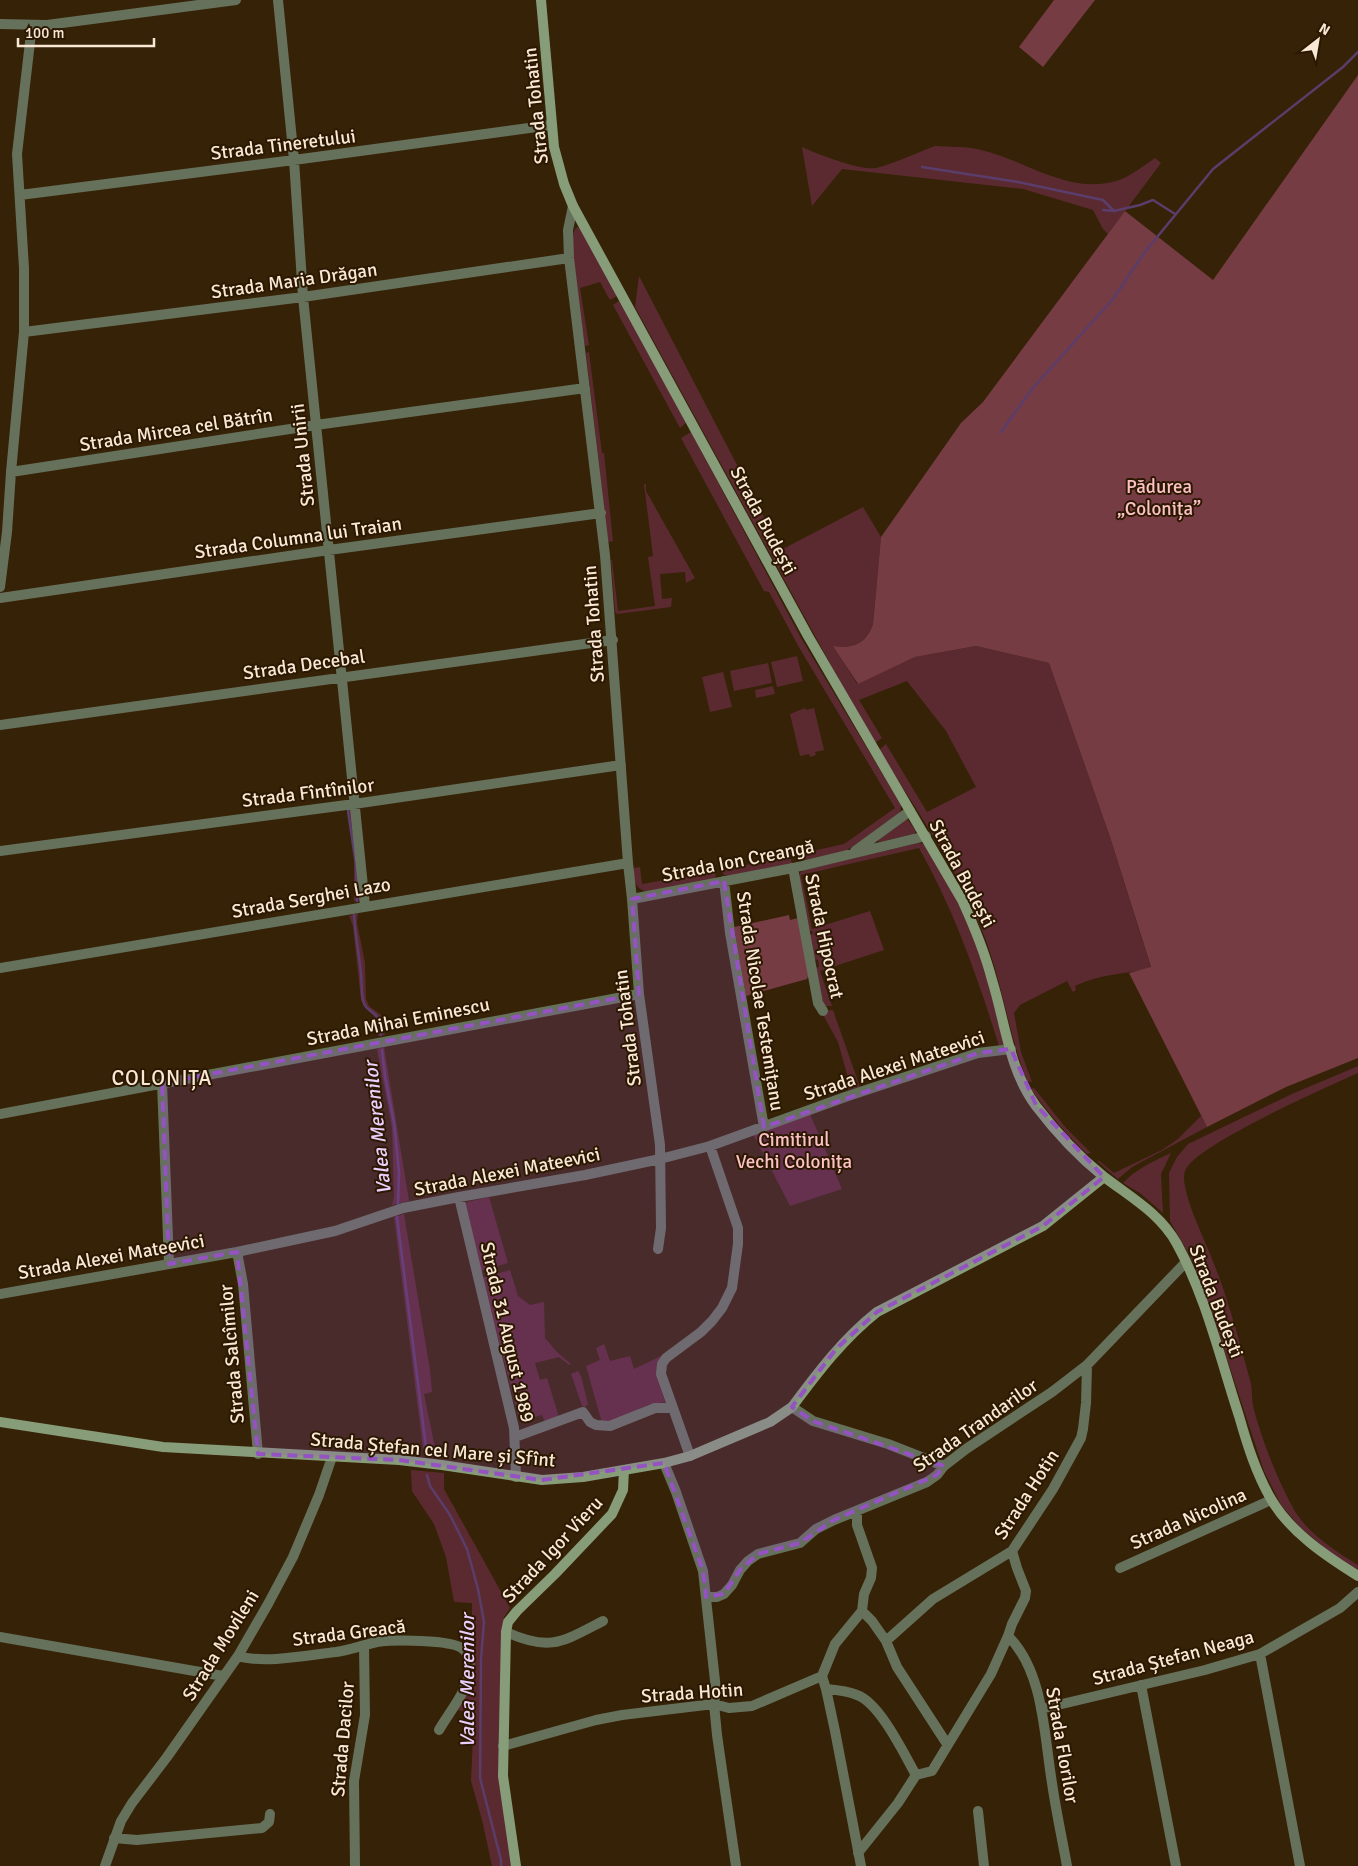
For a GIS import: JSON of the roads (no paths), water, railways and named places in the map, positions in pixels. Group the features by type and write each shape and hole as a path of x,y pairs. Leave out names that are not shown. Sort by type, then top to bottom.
{"street":[{"path":"0,24 46,25 182,4 236,0"},
{"name":"Strada Unirii","path":"278,0 294,160 303,297 365,906"},
{"name":"Strada Tohatin","path":"542,0 551,125 558,166 573,206 568,230 569,258 601,513 613,640 639,994 660,1145 661,1228 658,1249"},
{"path":"0,587 7,532 24,332 24,268 17,154 32,25"},
{"name":"Strada Tineretului","path":"20,195 551,125"},
{"name":"Strada Budești","path":"573,206 808,636 962,900 972,921 992,978 1018,1072 1026,1090 1060,1134 1104,1176 1158,1217 1176,1242 1202,1298 1250,1452 1272,1500 1303,1536 1331,1559 1358,1576"},
{"name":"Strada Maria Drăgan","path":"24,332 303,297 569,258"},
{"name":"Strada Mircea cel Bătrîn","path":"11,472 316,425 585,388"},
{"name":"Strada Columna lui Traian","path":"0,598 601,513"},
{"name":"Strada Decebal","path":"0,725 342,676 613,640"},
{"name":"Strada Fîntînilor","path":"0,851 354,804 621,765"},
{"name":"Strada Ion Creangă","path":"850,855 910,811"},
{"name":"Strada Ion Creangă","path":"632,899 793,868 926,836"},
{"name":"Strada Serghei Lazo","path":"0,968 628,863"},
{"name":"Strada Hipocrat","path":"793,868 818,1003 822,1011"},
{"name":"Strada Nicolae Testemițanu","path":"724,881 730,933 764,1127"},
{"name":"Strada Mihai Eminescu","path":"0,1114 639,994"},
{"name":"Strada Alexei Mateevici","path":"0,1294 237,1252 335,1231 403,1208 548,1182 660,1159 710,1146 844,1097 978,1053 1011,1048"},
{"path":"162,1084 169,1264"},
{"path":"690,1456 661,1374 662,1364 666,1358 701,1332 722,1308 732,1288 738,1244 738,1228 710,1146"},
{"name":"Strada Ștefan cel Mare și Sfînt","path":"0,1422 163,1447 258,1454 399,1460 442,1464 542,1480 583,1477 664,1463 690,1456 770,1422 792,1407 836,1349 859,1326 877,1312 1043,1226 1104,1176"},
{"name":"Strada 31 August 1989","path":"459,1197 515,1437 516,1477"},
{"name":"Strada Salcîmilor","path":"237,1252 243,1284 258,1454"},
{"name":"Strada Trandarilor","path":"706,1597 717,1597 724,1594 732,1585 740,1570 758,1554 800,1543 816,1530 834,1520 857,1512 937,1476 944,1466 1010,1418 1052,1392 1087,1365 1186,1262"},
{"name":"Strada Hotin","path":"886,1641 933,1599 1012,1552 1054,1489 1084,1429 1087,1365"},
{"path":"792,1407 813,1421 888,1444 944,1466"},
{"path":"515,1437 583,1412 590,1422 596,1425 610,1426 655,1408 672,1408"},
{"name":"Strada Movileni","path":"105,1866 121,1821 238,1656 293,1557 319,1495 332,1457"},
{"path":"664,1463 703,1571 716,1690 714,1704 716,1735 736,1866"},
{"name":"Strada Igor Vieru","path":"507,1627 517,1611 612,1514 623,1490 624,1470"},
{"name":"Strada Nicolina","path":"1120,1568 1272,1500"},
{"path":"857,1512 857,1525 872,1568 871,1578 864,1594 862,1611 835,1644 822,1676 861,1866"},
{"path":"858,1853 898,1803 916,1775 932,1771 991,1674 1025,1598 1026,1591 1012,1552"},
{"name":"Strada Ștefan Neaga","path":"1041,1709 1205,1670 1260,1654 1340,1608 1358,1592"},
{"path":"862,1611 872,1621 886,1641 897,1667 947,1744"},
{"path":"507,1627 525,1640 549,1644 566,1639 603,1622"},
{"path":"507,1627 503,1776 516,1866"},
{"name":"Strada Florilor","path":"1008,1636 1018,1646 1028,1663 1034,1679 1041,1709 1052,1785 1067,1866"},
{"path":"0,1637 223,1676"},
{"name":"Strada Greacă","path":"238,1656 253,1660 277,1658 334,1652 394,1641 454,1645 466,1652 470,1668 461,1694 438,1730"},
{"name":"Strada Dacilor","path":"355,1866 354,1781 365,1715 364,1646"},
{"path":"1260,1654 1300,1866"},
{"name":"Strada Hotin","path":"503,1746 605,1719 714,1704 729,1708 752,1706 822,1676"},
{"path":"1142,1685 1176,1866"},
{"path":"826,1689 858,1695 870,1703 896,1740 916,1775"},
{"path":"978,1811 984,1866"},
{"path":"114,1838 137,1840 262,1828 269,1822 270,1814"}],"waterway":[{"path":"1001,432 1032,389 1113,299 1144,253 1213,169 1343,67 1358,52"},
{"path":"922,167 1018,182 1103,200 1114,211 1153,200 1175,214"},
{"path":"1103,210 1114,211"},
{"name":"Valea Merenilor","path":"348,811 356,864 357,901"},
{"name":"Valea Merenilor","path":"354,915 363,1000 367,1008 377,1016 381,1026 381,1035"},
{"name":"Valea Merenilor","path":"382,1050 394,1123 399,1172 398,1204"},
{"name":"Valea Merenilor","path":"397,1217 427,1455"},
{"name":"Valea Merenilor","path":"427,1475 430,1486 450,1515 467,1549 478,1589 484,1622 481,1659 480,1778 501,1866"}],"district":[{"name":"COLONIȚA","path":"162,1078"}],"park label":[{"name":"Pădurea „Colonița”","path":"1159,497"},
{"name":"Cimitirul Vechi Colonița","path":"794,1150"}]}
